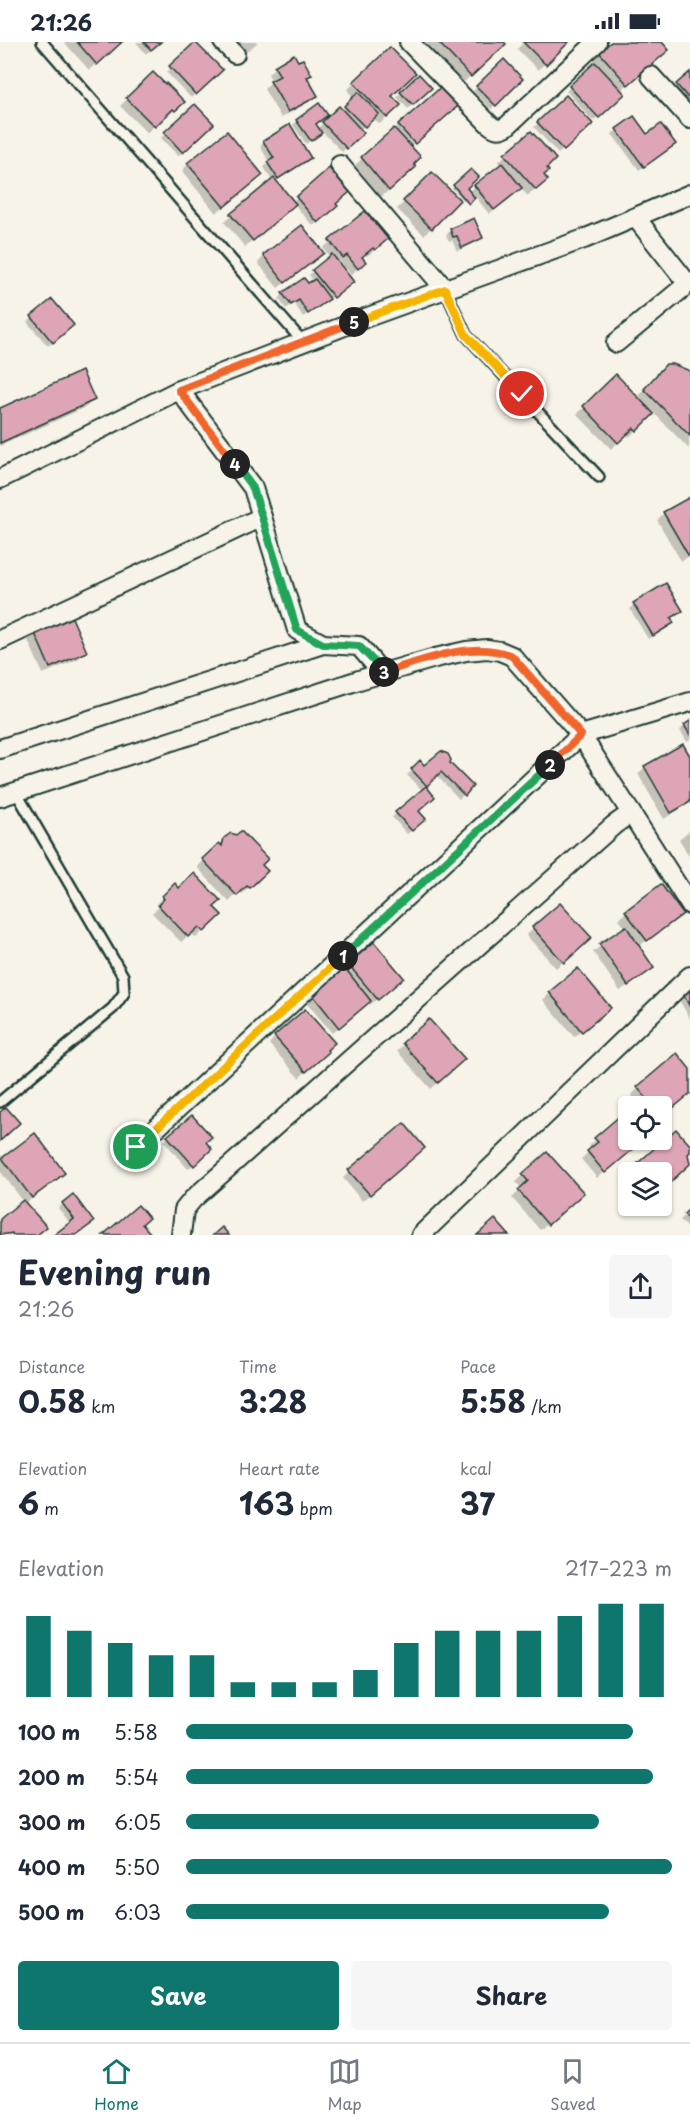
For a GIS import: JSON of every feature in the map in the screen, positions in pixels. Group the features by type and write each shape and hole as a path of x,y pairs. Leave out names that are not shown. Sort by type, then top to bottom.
{"street":[{"path":"409,42 489,124 499,129 507,126 597,42"},
{"path":"651,76 690,119"},
{"path":"340,165 445,289"},
{"path":"0,479 179,390 584,239 690,194"},
{"path":"616,343 689,283 636,218"},
{"path":"179,390 253,488 297,630 323,644"},
{"path":"0,640 262,517"},
{"path":"0,749 323,644 359,646 382,673"},
{"path":"8,794 382,673 466,651 487,649 500,651 512,656 581,735 690,905"},
{"path":"136,1147 581,735 690,702"},
{"path":"181,1235 184,1210 193,1199 614,825 631,813"},
{"path":"420,1235 690,976"}],"lane":[{"path":"42,42 303,342"},
{"path":"445,289 466,335 599,477"},
{"path":"0,1102 113,1008 124,993 123,976 8,794"}],"building":[{"path":"77,42 122,42 97,65"},
{"path":"144,42 161,42 151,50"},
{"path":"195,42 223,70 196,95 169,66"},
{"path":"438,42 504,42 506,44 471,77"},
{"path":"523,42 569,42 546,65"},
{"path":"611,42 662,42 669,50 628,85 599,52"},
{"path":"390,47 416,73 392,96 401,105 387,118 353,82"},
{"path":"294,54 298,61 303,59 312,75 307,77 318,96 288,112 270,81 280,76 274,66"},
{"path":"504,59 523,79 496,106 476,86"},
{"path":"595,62 625,94 599,118 569,86"},
{"path":"153,72 185,102 175,111 173,109 155,127 126,98"},
{"path":"690,72 690,100 676,84"},
{"path":"419,74 432,88 413,105 400,92"},
{"path":"441,87 458,106 415,144 398,125"},
{"path":"358,92 379,114 365,127 344,106"},
{"path":"566,95 593,124 564,151 537,122"},
{"path":"319,103 328,115 316,124 322,133 311,141 296,120"},
{"path":"195,104 214,124 183,153 164,132"},
{"path":"339,106 364,133 347,149 322,122"},
{"path":"634,116 647,134 661,124 676,144 644,167 616,129"},
{"path":"290,124 311,158 278,179 267,162 274,158 263,141"},
{"path":"394,128 421,157 414,164 416,167 389,191 361,157"},
{"path":"227,131 263,175 224,207 187,163"},
{"path":"531,131 556,159 544,175 548,180 536,190 504,154"},
{"path":"502,163 522,188 494,210 474,185"},
{"path":"329,168 350,192 318,223 296,197"},
{"path":"471,169 479,177 467,188 475,198 469,204 453,185"},
{"path":"432,172 460,200 432,229 403,201"},
{"path":"274,178 296,204 253,241 230,214"},
{"path":"365,211 388,239 362,257 366,262 358,269 347,255 343,258 329,240"},
{"path":"474,218 483,238 462,248 457,236 453,237 450,229"},
{"path":"302,225 324,253 285,283 263,255"},
{"path":"332,254 354,282 334,298 312,270"},
{"path":"304,278 308,283 315,279 330,299 308,314 299,300 291,305 282,293"},
{"path":"52,299 74,325 53,343 31,316"},
{"path":"666,364 673,364 690,371 690,436 644,389"},
{"path":"82,371 95,400 0,443 0,408"},
{"path":"616,374 654,414 637,431 634,428 618,443 583,406"},
{"path":"690,497 690,554 688,555 663,512"},
{"path":"666,583 683,611 671,618 674,623 653,636 633,603"},
{"path":"70,613 87,652 50,668 33,629"},
{"path":"690,721 690,735 684,725"},
{"path":"683,744 690,756 690,802 671,813 644,766"},
{"path":"441,751 448,754 450,763 473,786 465,796 441,772 427,786 411,769 420,760 424,765"},
{"path":"426,786 435,797 419,811 426,819 412,831 395,812"},
{"path":"241,831 268,859 262,865 268,871 250,888 247,886 237,896 202,859 219,843 222,846 224,838 231,833 236,835"},
{"path":"194,873 221,901 214,907 222,915 204,932 199,927 188,937 158,905 164,899 162,896 175,883 179,888"},
{"path":"661,884 683,914 647,941 625,911"},
{"path":"560,903 592,938 564,963 532,927"},
{"path":"626,926 654,968 628,986 599,944"},
{"path":"374,942 404,978 378,1000 348,964"},
{"path":"344,967 371,1001 339,1028 312,994"},
{"path":"578,968 611,1008 582,1032 549,992"},
{"path":"690,987 690,1007 682,992"},
{"path":"305,1009 335,1043 327,1050 329,1052 306,1072 274,1036"},
{"path":"429,1019 465,1059 438,1083 402,1043"},
{"path":"677,1053 690,1069 690,1094 672,1109 672,1096 645,1096 637,1087"},
{"path":"6,1107 20,1123 0,1141 0,1112"},
{"path":"192,1115 212,1137 206,1142 212,1149 194,1166 167,1136"},
{"path":"618,1117 618,1150 632,1150 605,1173 587,1151 598,1142 594,1138"},
{"path":"404,1123 425,1148 370,1195 348,1170"},
{"path":"676,1129 690,1145 688,1154 690,1164 672,1181 672,1162 639,1162 652,1150 672,1150 672,1133"},
{"path":"35,1133 65,1173 32,1198 2,1158"},
{"path":"547,1152 584,1193 548,1225 518,1190 528,1181 522,1174"},
{"path":"73,1194 94,1222 76,1235 54,1235 74,1219 62,1203"},
{"path":"23,1200 47,1227 37,1235 13,1235 12,1233 0,1235 0,1219"},
{"path":"138,1205 149,1218 142,1224 152,1235 103,1235"},
{"path":"690,1208 690,1221 684,1214"},
{"path":"495,1219 509,1235 477,1235"},
{"path":"222,1227 229,1235 213,1235"}],"route":[{"path":"136,1147 581,735 512,656 500,651 487,649 466,651 382,673 359,646 323,644 297,630 253,488 179,390 445,289 466,335 522,394"}]}
